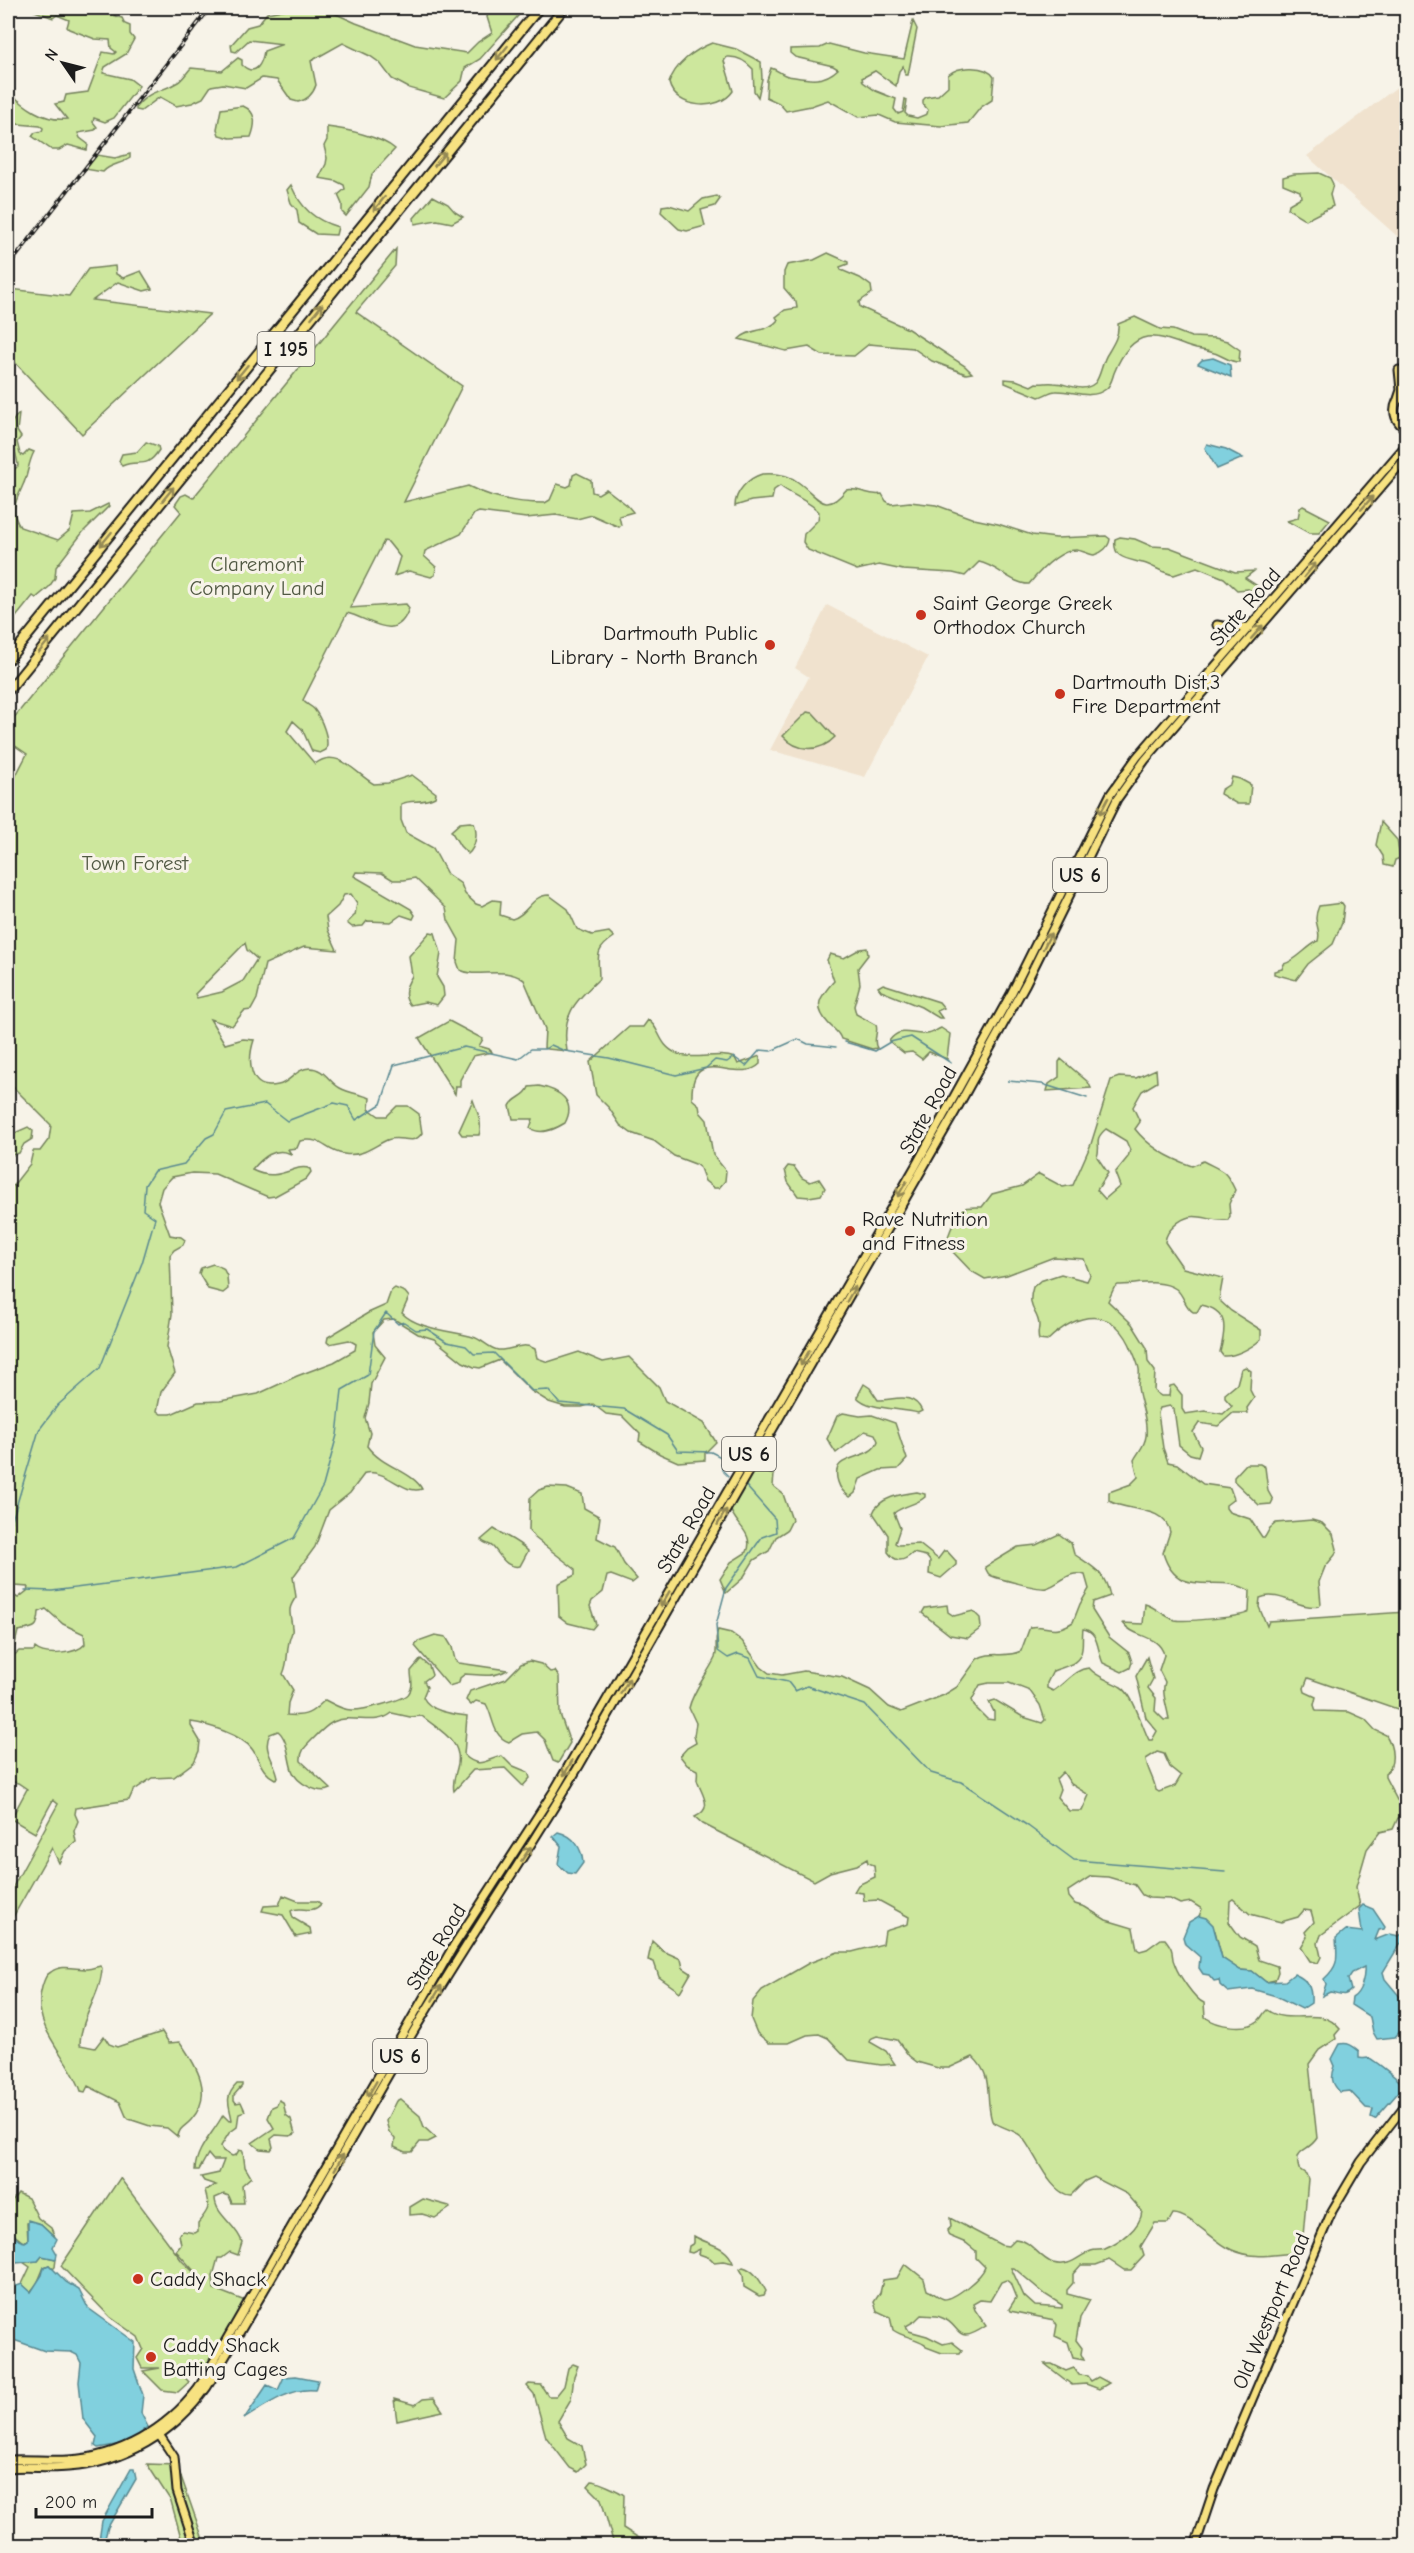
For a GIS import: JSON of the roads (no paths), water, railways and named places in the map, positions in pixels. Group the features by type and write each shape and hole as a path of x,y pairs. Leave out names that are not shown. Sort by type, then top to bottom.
{"highway":[{"name":"I 195","path":"8,660 539,8"},
{"name":"I 195","path":"8,691 564,8"}],"main road":[{"path":"1402,369 1407,382"},
{"path":"1402,369 1401,390 1394,406 1394,414 1397,421 1407,430"},
{"path":"1398,399 1407,394"},
{"name":"State Road","path":"8,2460 68,2460 92,2457 124,2447 158,2432 203,2381 453,1947 554,1791 982,1048 1113,790 1137,757 1407,445"},
{"name":"State Road","path":"8,2468 94,2464 127,2453 195,2403 207,2387 416,2028 492,1902 530,1848 579,1766 959,1105 1026,983 1122,792 1145,760 1407,458"},
{"path":"1217,625 1233,628 1250,627"},
{"name":"Old Westport Road","path":"1196,2546 1202,2519 1214,2489 1332,2211 1361,2162 1407,2104"},
{"path":"158,2432 174,2457 177,2491 195,2546"}],"water":[{"path":"1213,358 1230,365 1231,377 1198,364 1202,360"},
{"path":"1207,444 1226,449 1243,458 1217,469 1205,448"},
{"path":"558,1832 569,1836 581,1852 583,1863 575,1874 568,1873 558,1864 561,1846 553,1836"},
{"path":"1363,1905 1373,1909 1385,1927 1379,1930 1375,1940 1390,1934 1399,1936 1406,1931 1406,1940 1400,1944 1383,1972 1385,1979 1406,2004 1406,2025 1395,2037 1377,2039 1370,2017 1351,2005 1352,1998 1362,1984 1364,1967 1352,1973 1348,1979 1351,1990 1346,1994 1330,1992 1322,1996 1326,1984 1324,1979 1335,1965 1336,1938 1346,1930 1362,1932 1359,1909"},
{"path":"1199,1916 1206,1918 1213,1925 1222,1958 1240,1970 1252,1971 1266,1982 1285,1981 1294,1974 1299,1976 1308,1985 1311,2003 1302,2009 1276,1996 1252,1989 1228,1992 1220,1985 1219,1980 1214,1981 1209,1975 1203,1974 1199,1968 1200,1957 1185,1944 1183,1937 1189,1922"},
{"path":"1340,2044 1352,2046 1359,2051 1359,2058 1372,2059 1404,2086 1375,2119 1371,2117 1373,2109 1366,2108 1350,2091 1340,2092 1333,2083 1335,2066 1332,2059"},
{"path":"8,2213 14,2234 19,2240 25,2242 28,2240 28,2220 41,2224 57,2239 53,2247 57,2254 56,2259 42,2256 38,2261 16,2263 12,2270 14,2284 17,2286 22,2284 31,2292 42,2275 44,2267 49,2265 66,2282 79,2290 88,2308 135,2342 134,2369 143,2395 141,2413 148,2427 143,2430 144,2434 127,2443 98,2448 95,2446 97,2437 83,2419 79,2382 81,2363 77,2355 71,2352 45,2351 8,2338"},
{"path":"296,2376 318,2380 315,2390 287,2394 244,2419 267,2385 278,2390 284,2377"},
{"path":"131,2469 134,2469 136,2479 108,2527 103,2545 95,2545 99,2541 102,2521"}],"waterway":[{"path":"845,1042 875,1051 890,1042 911,1037 951,1063"},
{"path":"8,1534 39,1430 58,1405 100,1368 142,1263 155,1218 143,1210 145,1185 154,1171 184,1164 206,1138 214,1134 226,1112 265,1104 287,1121 334,1103 348,1106 356,1120 381,1104 394,1065 464,1047 518,1059 531,1049 545,1049 551,1045 565,1051 609,1058 676,1075 706,1068 715,1060 727,1062 734,1057 746,1066 760,1050 771,1051 798,1039 808,1044 836,1047"},
{"path":"1008,1081 1042,1084 1087,1098"},
{"path":"25,1590 52,1591 237,1567 294,1538 323,1486 337,1435 342,1390 368,1375 374,1331 386,1313 398,1324 404,1322 416,1330 427,1329 447,1342 466,1346 474,1354 494,1353 532,1391 548,1390 559,1403 624,1409 667,1435 678,1451 711,1452 721,1457 722,1470 728,1476"},
{"path":"746,1486 775,1519 776,1532 762,1537 726,1588 716,1625 718,1651 728,1658 738,1654 750,1658 759,1676 788,1682 795,1691 807,1686 865,1705 931,1773 961,1782 1028,1826 1074,1860 1225,1872"}],"railway":[{"path":"8,267 210,8"}],"place":[{"name":"Saint George Greek Orthodox Church","path":"921,615"},
{"name":"Dartmouth Public Library - North Branch","path":"770,645"},
{"name":"Dartmouth Dist.3 Fire Department","path":"1060,694"},
{"name":"Rave Nutrition and Fitness","path":"850,1231"},
{"name":"Caddy Shack","path":"138,2279"},
{"name":"Caddy Shack Batting Cages","path":"151,2357"}],"park label":[{"name":"Claremont Company Land","path":"257,576"},
{"name":"Town Forest","path":"135,863"}]}
